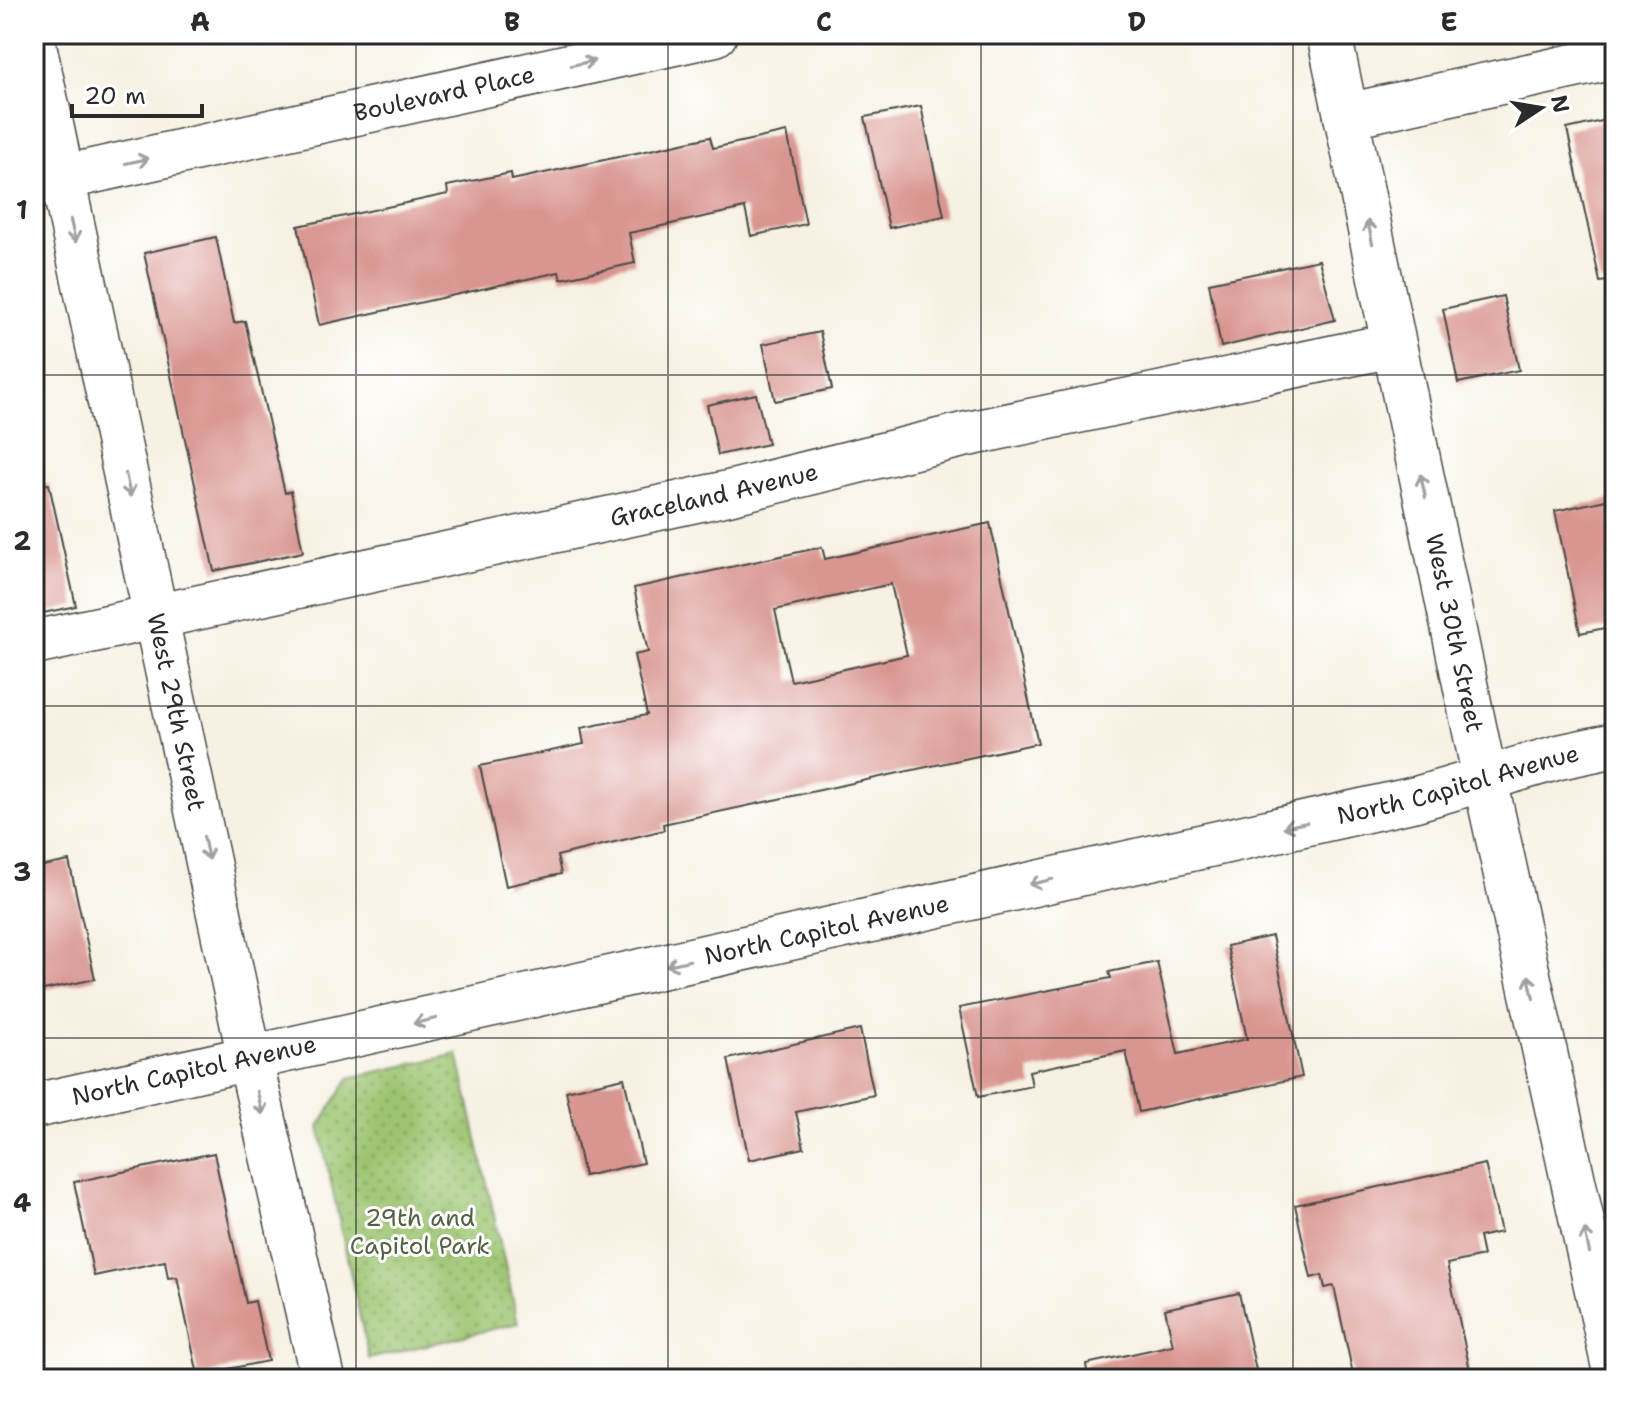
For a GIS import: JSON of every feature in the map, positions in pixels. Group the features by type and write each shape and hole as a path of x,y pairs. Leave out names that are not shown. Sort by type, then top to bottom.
{"main road":[{"name":"Boulevard Place","path":"48,181 715,34"},
{"name":"West 30th Street","path":"1329,34 1485,779 1615,1372"},
{"name":"West 29th Street","path":"34,45 48,181 157,616 250,1059 323,1379"},
{"path":"1346,116 1615,57"},
{"name":"Graceland Avenue","path":"34,643 728,493 963,435 1393,345"},
{"name":"North Capitol Avenue","path":"34,1106 1416,799 1615,745"}],"green space":[{"name":"29th and Capitol Park","path":"458,1054 518,1323 369,1359 319,1127 349,1078"}],"building":[{"path":"921,106 944,216 889,228 865,117"},
{"path":"1615,118 1615,280 1600,282 1567,129"},
{"path":"787,132 806,224 751,236 745,208 629,233 635,263 561,279 559,272 319,325 298,226 448,194 447,186 511,173 512,180 710,137 713,148"},
{"path":"216,237 234,323 245,321 285,493 291,491 303,552 214,571 144,253"},
{"path":"1319,260 1335,320 1221,347 1209,283"},
{"path":"1503,296 1519,370 1458,383 1443,309"},
{"path":"820,332 832,389 775,401 763,344"},
{"path":"756,394 768,444 718,455 707,405"},
{"path":"49,484 76,606 34,615 34,485"},
{"path":"1615,498 1615,626 1580,633 1555,511"},
{"path":"990,523 1038,743 663,824 664,830 557,856 561,874 506,886 480,766 584,744 581,728 647,715 634,655 648,652 634,588 822,547 825,559","holes":["891,584 907,655 791,681 775,610"]},
{"path":"69,861 95,979 34,992 34,868"},
{"path":"1272,936 1302,1077 1139,1112 1126,1051 1029,1071 1032,1086 978,1097 959,1008 1111,978 1109,972 1157,962 1178,1054 1247,1039 1227,946"},
{"path":"860,1029 874,1095 796,1112 804,1148 749,1160 728,1059"},
{"path":"624,1078 643,1163 584,1176 566,1091"},
{"path":"214,1153 246,1303 255,1301 268,1361 198,1375 177,1277 168,1278 165,1261 94,1276 74,1182"},
{"path":"1485,1164 1501,1232 1479,1237 1483,1256 1447,1264 1472,1379 1354,1379 1334,1286 1325,1288 1322,1275 1311,1278 1295,1205"},
{"path":"1239,1293 1258,1379 1088,1379 1086,1364 1173,1345 1165,1309"}]}
